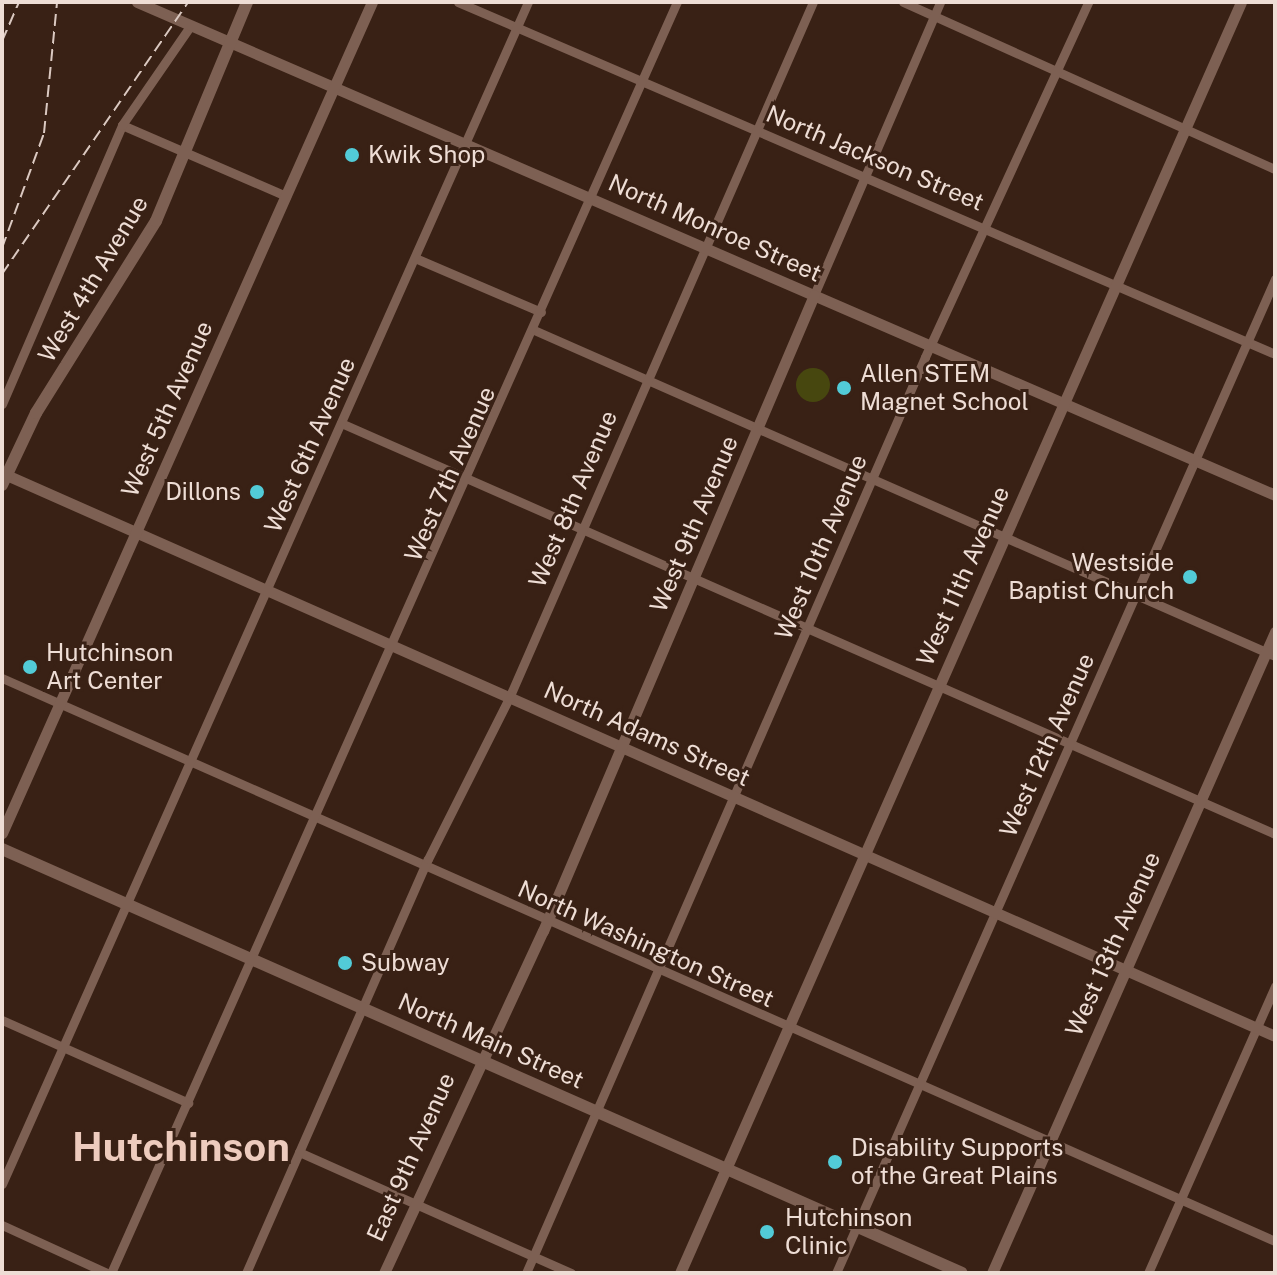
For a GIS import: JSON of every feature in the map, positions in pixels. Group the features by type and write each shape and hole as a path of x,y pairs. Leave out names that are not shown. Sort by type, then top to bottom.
{"main road":[{"name":"West 4th Avenue","path":"3,478 36,413 123,282 189,153 246,5"},
{"name":"North Main Street","path":"2,849 962,1273"}],"street":[{"name":"North Monroe Street","path":"137,2 1275,495"},
{"name":"West 5th Avenue","path":"2,833 372,2"},
{"name":"North Jackson Street","path":"458,2 864,173 1275,354"},
{"name":"West 6th Avenue","path":"2,1184 528,2"},
{"name":"West 7th Avenue","path":"109,1273 470,480 677,2"},
{"name":"West 8th Avenue","path":"246,1273 425,867 509,698 703,247 813,2"},
{"path":"903,2 1275,169"},
{"name":"West 9th Avenue","path":"481,1061 623,747 760,428 864,173 940,2"},
{"name":"West 10th Avenue","path":"526,1273 873,478 1088,2"},
{"name":"West 11th Avenue","path":"680,1273 1241,2"},
{"path":"2,404 122,125 191,25"},
{"path":"122,125 286,196"},
{"path":"415,258 541,312"},
{"name":"West 12th Avenue","path":"836,1273 1275,279"},
{"path":"534,330 1271,654"},
{"path":"341,423 1275,834"},
{"name":"North Adams Street","path":"3,478 136,532 1275,1036"},
{"name":"West 13th Avenue","path":"992,1273 1201,801 1271,654 1275,632"},
{"name":"North Washington Street","path":"2,678 659,973 1275,1241"},
{"path":"1148,1273 1275,986"},
{"path":"2,1020 188,1103"},
{"name":"East 9th Avenue","path":"384,1273 481,1061"},
{"path":"299,1152 571,1273"},
{"path":"2,1225 109,1273"}],"shaded area":[{"path":"813,368 825,373 830,385 825,397 813,402 801,397 796,385 801,373"}],"railway":[{"path":"2,41 19,2"},
{"path":"2,248 44,133 57,2"},
{"path":"2,274 188,2"}],"place":[{"name":"Kwik Shop","path":"352,155"},
{"name":"Allen STEM Magnet School","path":"844,388"},
{"name":"Dillons","path":"257,492"},
{"name":"Westside Baptist Church","path":"1190,577"},
{"name":"Hutchinson Art Center","path":"30,667"},
{"name":"Subway","path":"345,963"},
{"name":"Disability Supports of the Great Plains","path":"835,1162"},
{"name":"Hutchinson Clinic","path":"767,1232"}],"district":[{"name":"Hutchinson","path":"181,1147"}]}
